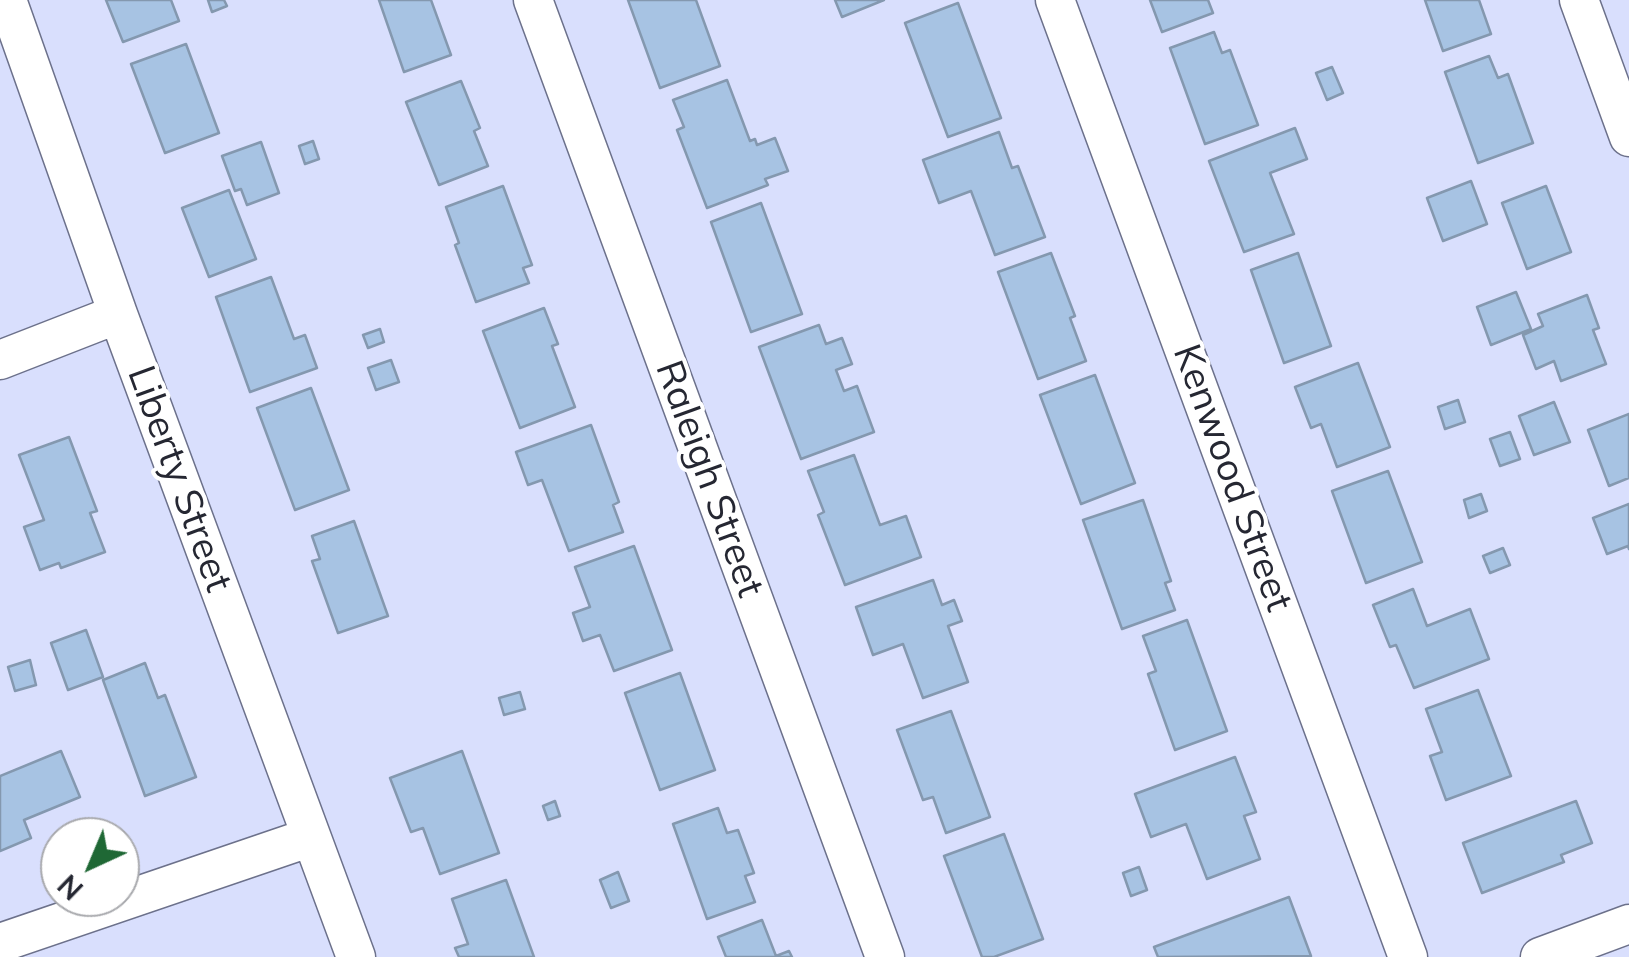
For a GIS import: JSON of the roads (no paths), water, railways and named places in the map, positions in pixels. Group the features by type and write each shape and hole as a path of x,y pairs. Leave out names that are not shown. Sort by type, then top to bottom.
{"street":[{"name":"Liberty Street","path":"7,0 118,314 356,957"},
{"name":"Raleigh Street","path":"533,0 885,957"},
{"name":"Kenwood Street","path":"1056,0 1408,957"},
{"path":"1579,0 1629,137"},
{"path":"0,360 118,314"},
{"path":"0,943 312,837"},
{"path":"1540,957 1629,924"}]}
